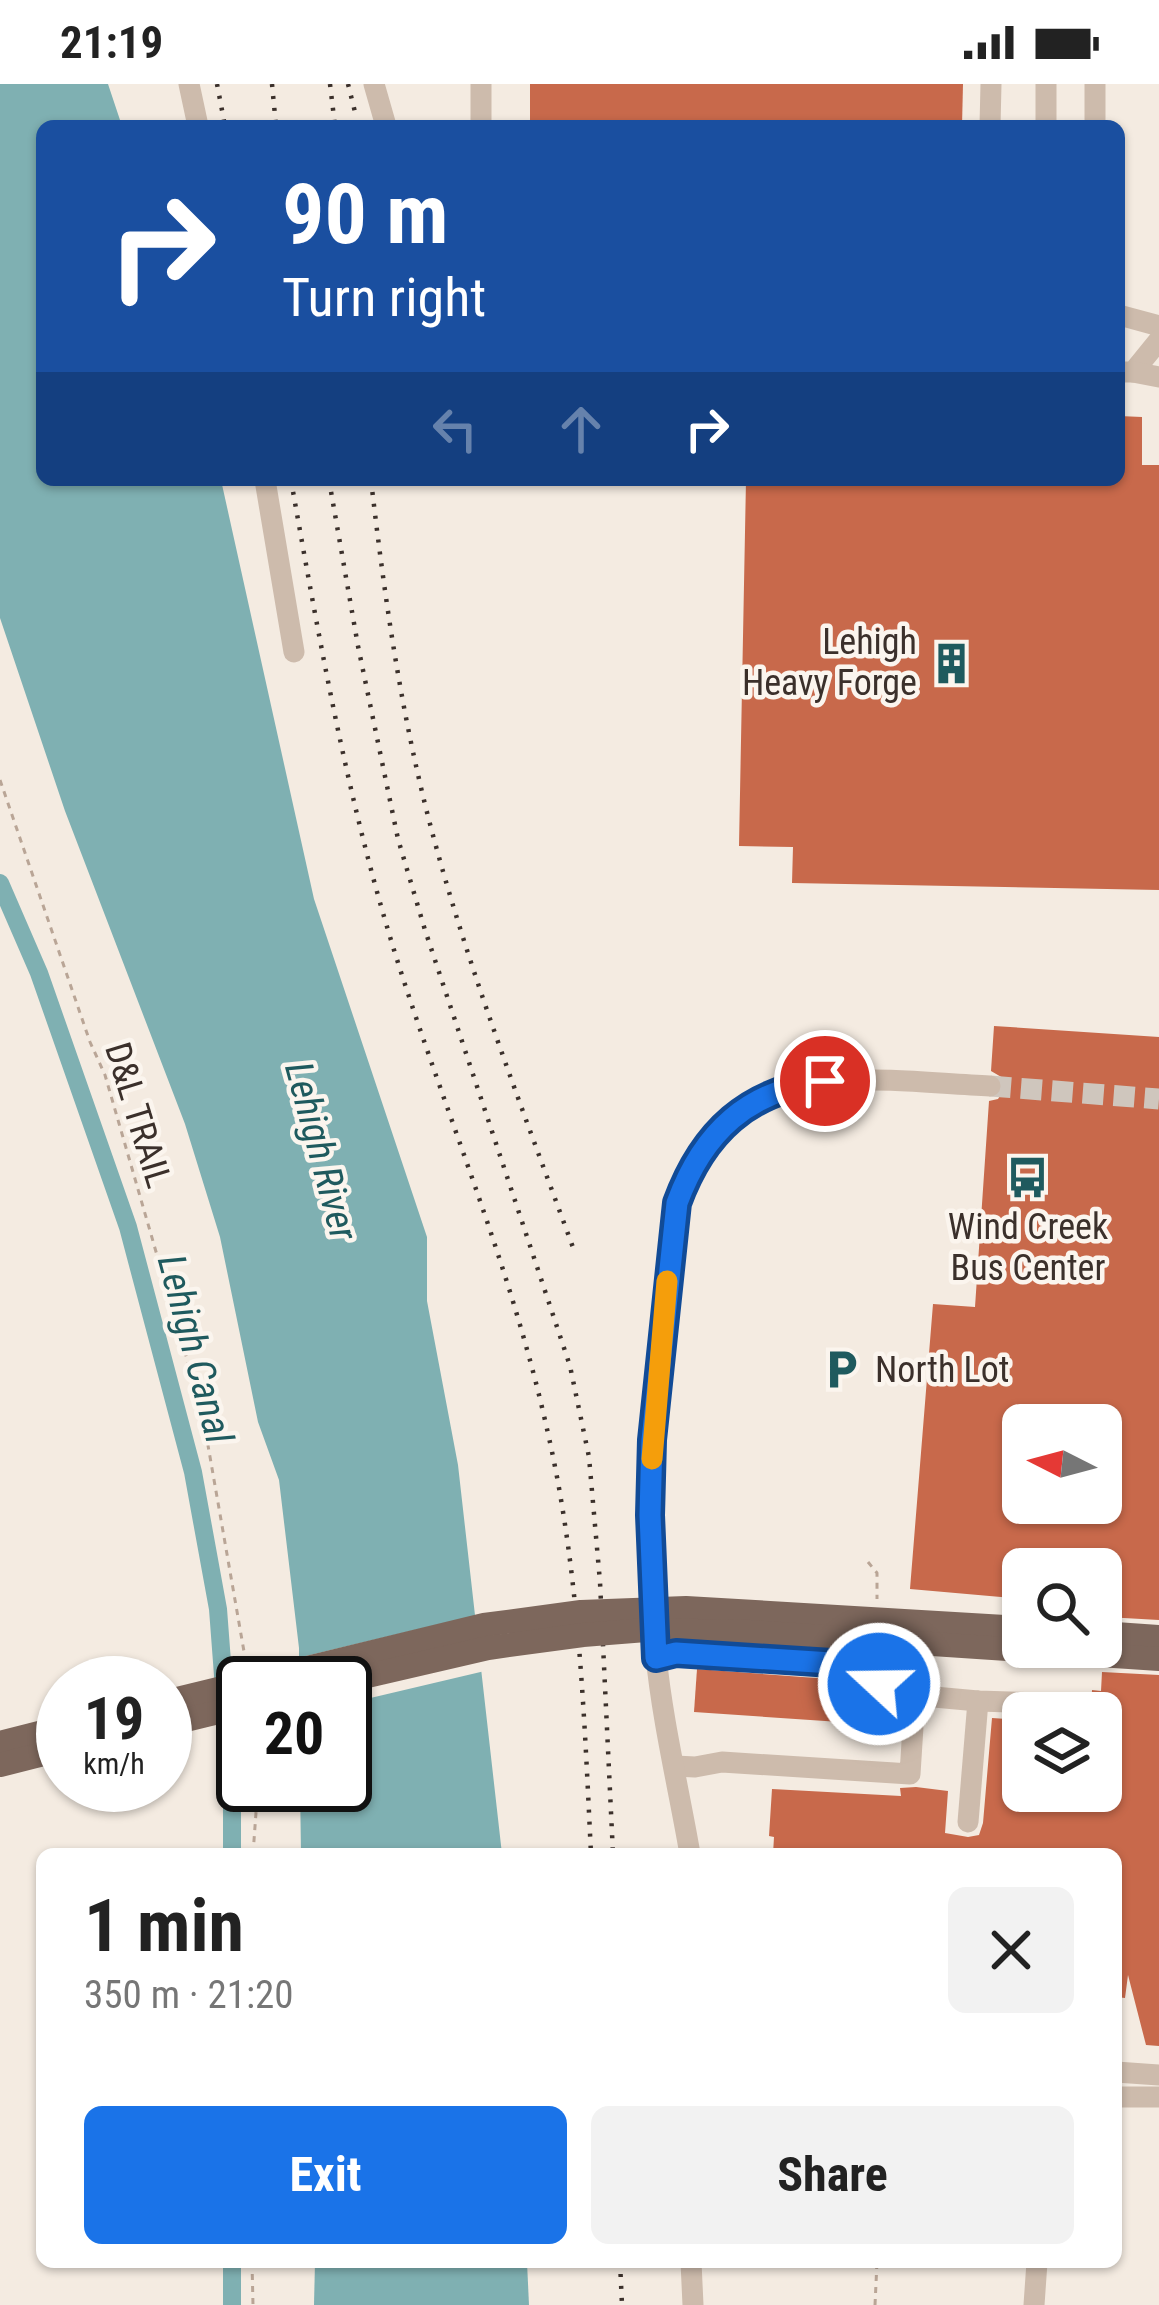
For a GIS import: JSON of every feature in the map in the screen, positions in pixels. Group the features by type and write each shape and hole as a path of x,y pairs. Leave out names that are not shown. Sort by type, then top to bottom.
{"main road":[{"path":"338,1656 484,1625 644,1607 1002,1627"},
{"path":"372,1675 488,1648 646,1630 750,1632 1159,1659"},
{"path":"1122,1634 1159,1637"},
{"path":"0,1743 36,1734"},
{"path":"0,1765 36,1756"}],"street":[{"path":"189,84 197,120"},
{"path":"374,84 384,120"},
{"path":"481,84 482,120"},
{"path":"990,120 991,84"},
{"path":"1046,84 1046,120"},
{"path":"1095,84 1095,120"},
{"path":"1125,318 1159,326"},
{"path":"1126,372 1159,340"},
{"path":"1126,372 1159,377"},
{"path":"266,486 294,652"},
{"path":"689,1848 656,1658 650,1515 652,1440 673,1222 686,1180 723,1125 781,1090 809,1083 990,1086"},
{"path":"656,1658 676,1653 847,1664 901,1694 1002,1702"},
{"path":"675,1766 722,1762 910,1774 915,1695"},
{"path":"968,1822 978,1701"},
{"path":"1122,2072 1159,2075"},
{"path":"1122,2097 1159,2097"},
{"path":"1122,2111 1159,2113"},
{"path":"691,2268 693,2305"},
{"path":"1034,2305 1037,2268"}],"path":[{"name":"D&L TRAIL","path":"0,780 105,1075 202,1411 241,1656"},
{"path":"868,1562 877,1573 876,1598 881,1610"},
{"path":"253,1848 256,1812"},
{"path":"252,2268 253,2305"},
{"path":"875,2305 878,2268"}],"water":[{"name":"Lehigh River","path":"0,84 108,84 120,120 36,120 36,486 222,486 314,899 427,1237 427,1301 458,1465 501,1848 301,1848 300,1812 372,1812 372,1656 299,1656 279,1480 258,1422 220,1237 185,1124 65,811 0,618"},
{"path":"315,2268 527,2268 529,2305 314,2305"}],"pier":[{"path":"482,1614 489,1670 372,1698 372,1656 306,1656"}],"building":[{"path":"530,84 963,84 962,120 530,120"},
{"name":"Lehigh Heavy Forge","path":"1125,416 1142,417 1142,465 1159,465 1159,890 792,883 793,847 739,846 746,486 1125,486"},
{"path":"994,1026 1159,1037 1159,1620 1122,1618 1122,1548 1002,1548 1002,1597 910,1589 933,1304 975,1307 989,1101 998,1099 1005,1088 1003,1078 991,1071"},
{"path":"697,1669 843,1680 840,1722 694,1712"},
{"path":"1102,1672 1159,1675 1159,2046 1146,2045 1128,1975 1122,1998 1122,1848 773,1848 774,1837 769,1836 772,1789 901,1796 900,1788 916,1787 948,1791 945,1833 979,1835 992,1718 1002,1719 1002,1812 1122,1812 1122,1692 1092,1692 1101,1691"}],"waterway":[{"name":"Lehigh Canal","path":"0,883 39,973 128,1227 193,1472 218,1609 232,1848"},
{"name":"Lehigh Canal","path":"232,2268 232,2305"}],"tunnel":[{"path":"990,1086 1159,1099"}],"railway":[{"path":"217,84 224,120"},
{"path":"272,84 275,120"},
{"path":"330,84 334,120"},
{"path":"348,84 355,112"},
{"path":"292,486 351,788 382,909 516,1312 547,1429 573,1587 591,1848"},
{"path":"330,486 398,839 570,1366 589,1457 613,1848"},
{"path":"372,486 396,661 434,839 482,996 575,1253"},
{"path":"620,2268 622,2305"}],"slow traffic":[{"path":"652,1459 667,1281"}],"place":[{"name":"Lehigh Heavy Forge","path":"951,663"},
{"name":"Wind Creek Bus Center","path":"1028,1177"},
{"name":"North Lot","path":"841,1370"}],"route":[{"path":"825,1081 781,1090 723,1125 702,1151 677,1203 652,1440 656,1658 676,1653 847,1664 879,1684"}]}
